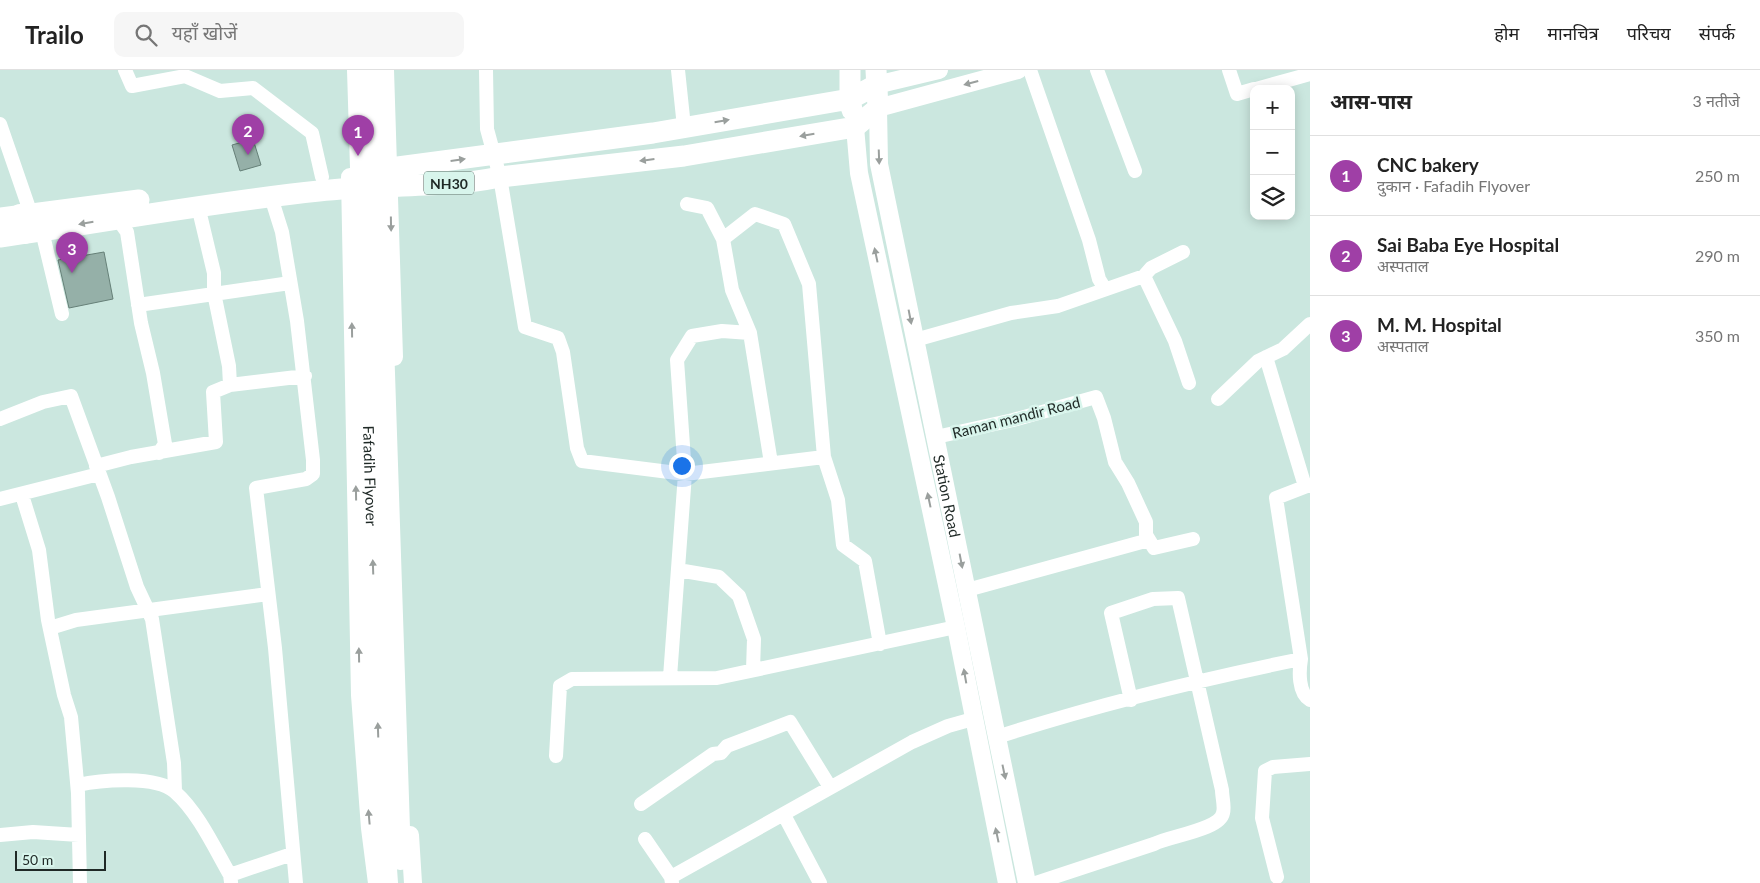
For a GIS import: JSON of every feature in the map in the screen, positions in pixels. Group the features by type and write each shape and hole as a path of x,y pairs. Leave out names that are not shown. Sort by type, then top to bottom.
{"highway":[{"name":"Fafadih Flyover","path":"358,70 379,775 387,883"},
{"name":"Fafadih Flyover","path":"374,70 396,785 402,883"}],"main road":[{"path":"850,70 850,99 856,127 878,108 876,78"},
{"path":"850,99 876,78"},
{"name":"NH30","path":"23,222 117,218 270,197 350,181 390,177 494,155 684,128 850,99"},
{"name":"NH30","path":"390,177 476,182 500,177 684,156 856,127"},
{"name":"NH30","path":"0,237 23,222 322,177 350,181"}],"street":[{"path":"125,70 132,86 185,76 220,91 253,88 312,133 322,177"},
{"path":"347,70 360,695 370,828 377,883"},
{"path":"385,70 390,177 402,694 412,883"},
{"path":"486,70 487,129 500,177 525,327 558,338 563,352 577,448 582,461 685,474 824,457"},
{"path":"678,70 684,128"},
{"path":"876,78 939,70"},
{"path":"878,108 1018,70"},
{"path":"1030,70 1089,240 1099,279 1105,289"},
{"path":"1097,70 1135,171"},
{"path":"1229,70 1236,94 1250,90"},
{"path":"1270,85 1310,74"},
{"name":"Station Road","path":"878,108 879,164 1028,883"},
{"path":"0,124 23,222 62,314"},
{"name":"Station Road","path":"856,127 859,173 956,626 1007,883"},
{"path":"270,197 282,232 290,283 304,376 313,474 306,479 256,488 275,648 296,883"},
{"path":"687,204 707,208 723,239 732,290 750,333 771,464"},
{"path":"198,206 214,273 214,293 229,366 230,385"},
{"path":"723,239 755,214 784,224 809,284 824,457 838,500 843,545 864,561 880,644"},
{"path":"117,218 127,232 138,305 161,420 165,444 159,453"},
{"path":"915,340 1012,313 1058,306 1144,276 1151,268 1183,252"},
{"path":"1144,276 1175,341 1190,383"},
{"path":"138,305 290,283"},
{"path":"1218,398 1258,361 1289,344 1310,324"},
{"path":"670,677 685,474 677,360 692,336 722,331 750,333"},
{"path":"1266,357 1304,483 1309,486"},
{"path":"0,499 22,495 98,470 159,453 216,442 213,392 230,385 304,376"},
{"path":"0,419 44,402 71,396 137,587 152,619 174,763 175,791"},
{"name":"Raman mandir Road","path":"936,437 1013,420 1096,397 1104,418 1115,462 1128,483 1146,522 1146,535 1149,540"},
{"path":"1309,486 1276,498 1300,659 1299,672 1306,698 1310,700"},
{"path":"22,495 39,550 50,628 64,695 71,717 78,785 80,883"},
{"path":"966,590 1149,540 1154,548 1193,539"},
{"path":"678,570 719,577 739,596 754,639 753,670"},
{"path":"50,628 76,620 268,594"},
{"path":"1036,883 1165,839 1211,826 1220,820 1223,813 1222,790 1178,598 1153,599 1111,613 1131,700"},
{"path":"556,756 560,686 572,679 583,677 717,678 956,626"},
{"path":"997,737 1065,715 1197,682 1300,659"},
{"path":"646,839 672,880 709,854 784,815 830,787 912,742 948,726 973,719"},
{"path":"641,804 713,754 721,753 727,746 790,722 830,787"},
{"path":"1276,878 1262,818 1265,771 1273,767 1310,764"},
{"path":"78,785 91,782 135,781 160,784 175,791 196,818 231,879 292,854"},
{"path":"784,815 820,883"},
{"path":"0,835 33,832 78,835"}],"building":[{"path":"253,139 261,165 240,171 232,145"},
{"path":"104,252 113,299 69,308 58,260"}],"place":[{"name":"Sai Baba Eye Hospital","path":"248,155"},
{"name":"CNC bakery","path":"358,156"},
{"name":"M. M. Hospital","path":"72,273"}]}
